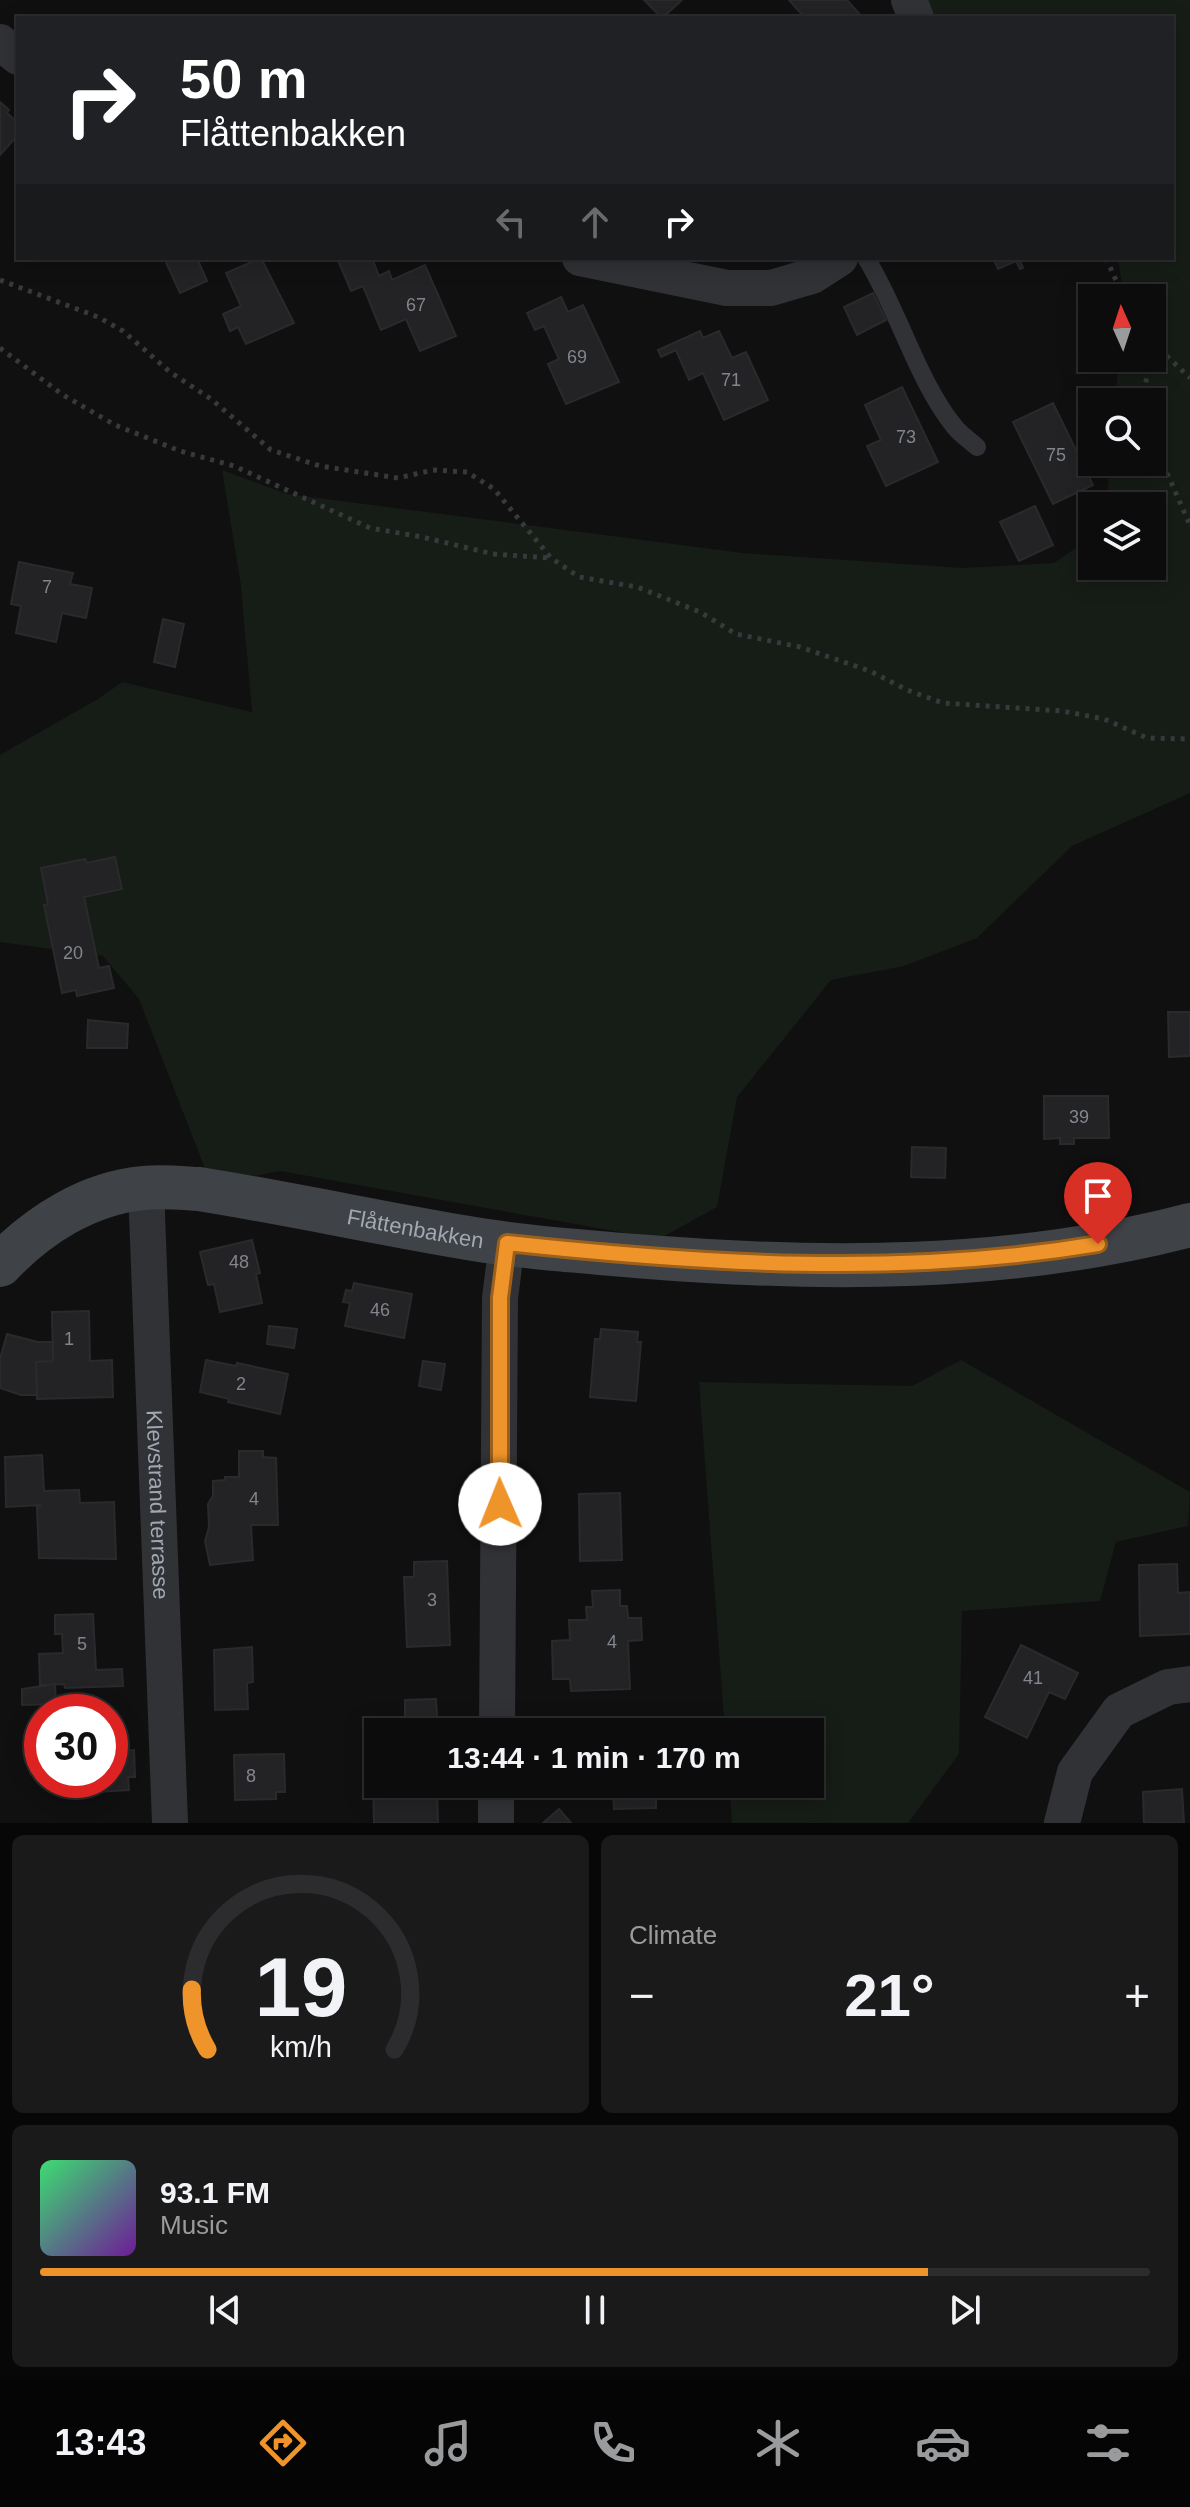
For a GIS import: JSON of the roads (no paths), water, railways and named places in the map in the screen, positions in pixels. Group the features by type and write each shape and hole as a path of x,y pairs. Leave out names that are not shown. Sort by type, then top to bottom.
{"main road":[{"name":"Flåttenbakken","path":"0,1265 62,1215 105,1196 146,1187 199,1189 507,1243 713,1262 877,1264 956,1261 1069,1249 1127,1240 1190,1225"}],"street":[{"path":"0,42 16,55"},
{"path":"590,260 727,288 771,288 812,276 837,260"},
{"name":"Klevstrand terrasse","path":"146,1187 170,1823"},
{"path":"497,1718 498,1360 500,1298 507,1243"},
{"path":"1062,1823 1075,1772 1119,1711 1168,1687 1190,1684"},
{"path":"496,1798 496,1823"}],"lane":[{"path":"867,260 882,284 938,402 955,427 977,447"}]}
